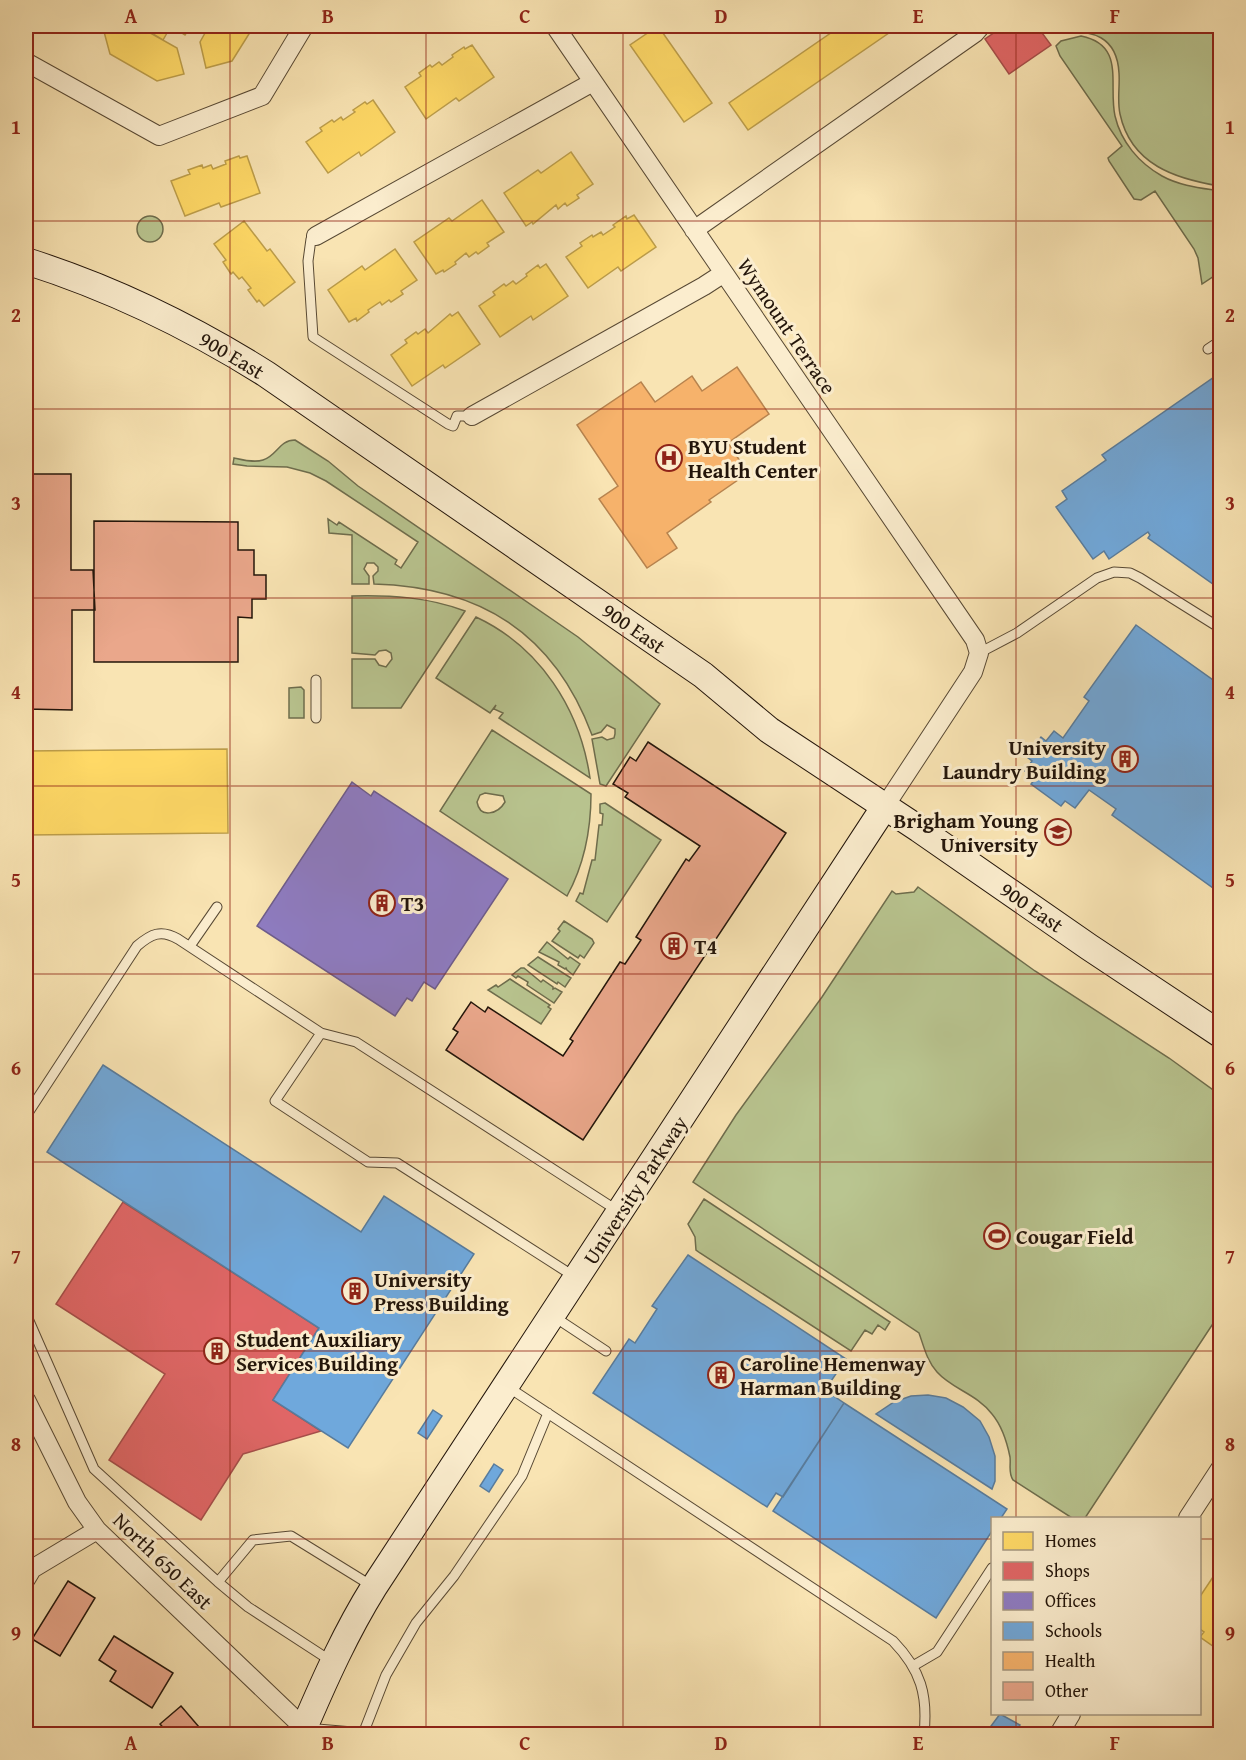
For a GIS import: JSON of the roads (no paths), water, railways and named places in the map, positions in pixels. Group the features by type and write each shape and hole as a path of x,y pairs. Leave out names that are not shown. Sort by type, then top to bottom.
{"main road":[{"name":"900 East","path":"26,261 92,285 170,319 239,357 703,675 770,730 1221,1034"},
{"name":"University Parkway","path":"304,1731 332,1662 351,1623 885,806"}],"street":[{"path":"26,62 159,136 262,96 304,26"},
{"name":"Wymount Terrace","path":"555,26 971,631 979,653"},
{"path":"694,230 975,33 981,26"},
{"path":"316,236 593,82"},
{"path":"472,416 705,286 724,273"},
{"name":"University Parkway","path":"885,806 973,672 979,653"},
{"name":"North 650 East","path":"26,1400 77,1502 97,1530 304,1731"},
{"path":"1189,1517 1221,1469"},
{"path":"26,1579 32,1569 97,1530"},
{"path":"1059,1734 1070,1715"}],"lane":[{"path":"316,236 311,239 308,261 314,337 448,424 453,426 458,416 472,416"},
{"path":"1208,349 1221,341"},
{"path":"979,653 1017,633 1097,578 1114,572 1130,573 1140,578 1221,628"},
{"path":"316,680 316,718"},
{"path":"190,946 217,907"},
{"path":"26,1116 137,946 157,933 172,935 321,1033 356,1042 620,1213"},
{"path":"321,1033 275,1101 368,1162 397,1163 577,1278"},
{"path":"26,1314 94,1469 248,1607 332,1662"},
{"path":"553,1316 606,1351"},
{"path":"507,1386 893,1641 908,1657 918,1675 926,1708 924,1734"},
{"path":"304,1731 363,1734 386,1675 416,1623 454,1576 522,1476 548,1413"},
{"path":"218,1582 253,1540 291,1536 374,1587"},
{"path":"913,1666 937,1652 991,1571"}],"place":[{"name":"BYU Student Health Center","path":"669,458"},
{"name":"University Laundry Building","path":"1125,759"},
{"name":"Brigham Young University","path":"1058,832"},
{"name":"T3","path":"382,903"},
{"name":"T4","path":"674,946"},
{"name":"Cougar Field","path":"997,1236"},
{"name":"University Press Building","path":"355,1291"},
{"name":"Student Auxiliary Services Building","path":"217,1351"},
{"name":"Caroline Hemenway Harman Building","path":"721,1375"}]}
